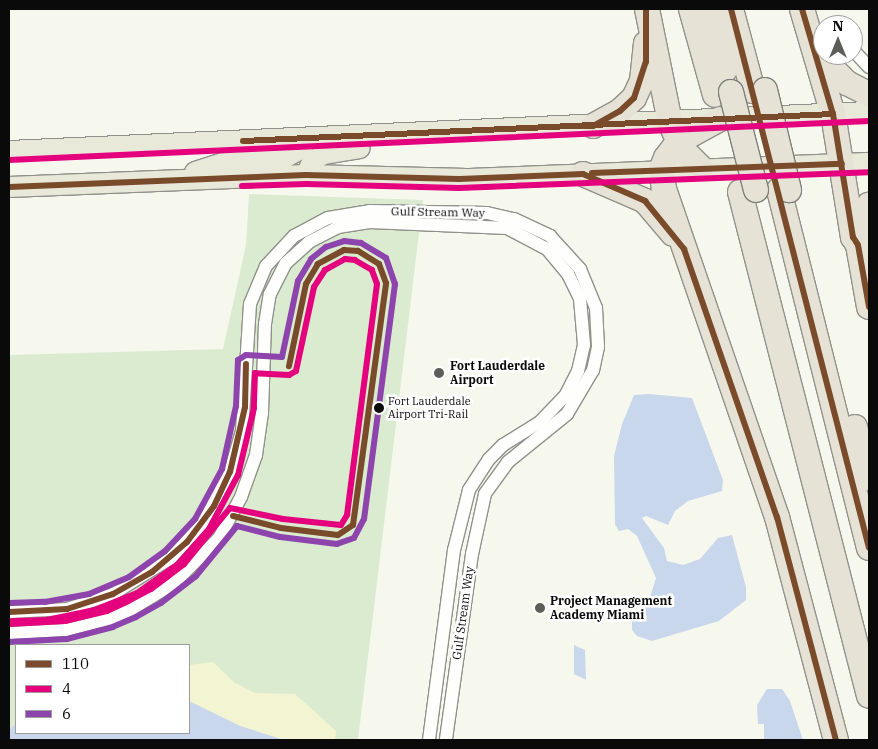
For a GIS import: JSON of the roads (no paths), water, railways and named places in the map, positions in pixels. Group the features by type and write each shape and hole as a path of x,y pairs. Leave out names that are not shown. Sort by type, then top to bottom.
{"highway":[{"path":"593,126 620,111 634,98 642,81 646,9"},
{"path":"646,9 674,132 701,168"},
{"path":"691,9 741,92"},
{"path":"709,9 741,92 766,191 869,633"},
{"path":"731,9 741,92 766,191 869,548"},
{"path":"741,92 745,9"},
{"path":"802,9 813,33"},
{"path":"823,65 842,164 853,237 858,245 869,306"},
{"path":"831,65 847,83 869,94"},
{"path":"674,132 720,120"},
{"path":"674,132 662,170 664,189 777,517 836,740"},
{"path":"583,174 645,201 684,249"},
{"path":"766,191 869,478"},
{"path":"766,191 869,696"},
{"path":"858,245 869,205"}],"main road":[{"path":"720,120 869,112"},
{"path":"9,151 593,126 674,132"},
{"path":"306,175 312,162 323,154 391,146 411,134"},
{"path":"167,180 233,160 286,157 302,148 304,139"},
{"path":"9,187 306,175 459,179 701,168 869,163"}],"street":[{"name":"Gulf Stream Way","path":"9,612 67,608 113,594 171,558 202,524 230,472 242,431 250,304 266,266 294,236 328,218 370,211 487,213 514,219 550,236 580,269 596,308 598,347 592,370 567,414 508,462 485,494 472,554 446,740"},
{"name":"Gulf Stream Way","path":"9,633 66,630 110,619 132,609 173,584 219,538 236,510 256,455 262,413 265,324 270,294 286,264 309,242 338,227 370,222 507,228 547,249 568,274 580,299 584,345 578,371 566,395 540,422 503,445 489,459 469,490 454,550 429,740"}],"water":[{"path":"649,394 692,398 723,480 722,491 688,501 675,511 668,525 646,516 642,518 664,548 667,561 683,565 700,559 718,538 732,535 746,587 746,600 719,621 652,641 637,636 632,630 632,622 651,594 656,578 637,536 628,529 619,531 615,524 614,456 622,424 634,395"},
{"path":"574,645 585,650 586,680 574,674"},
{"path":"767,689 782,689 790,701 803,740 764,740 764,724 758,724 757,705"},
{"path":"190,701 240,726 284,740 9,740 9,730 15,725 15,734 190,734"}],"place":[{"name":"Fort Lauderdale Airport","path":"439,373"},
{"name":"Fort Lauderdale Airport Tri-Rail","path":"379,408"},
{"name":"Project Management Academy Miami","path":"540,608"}]}
